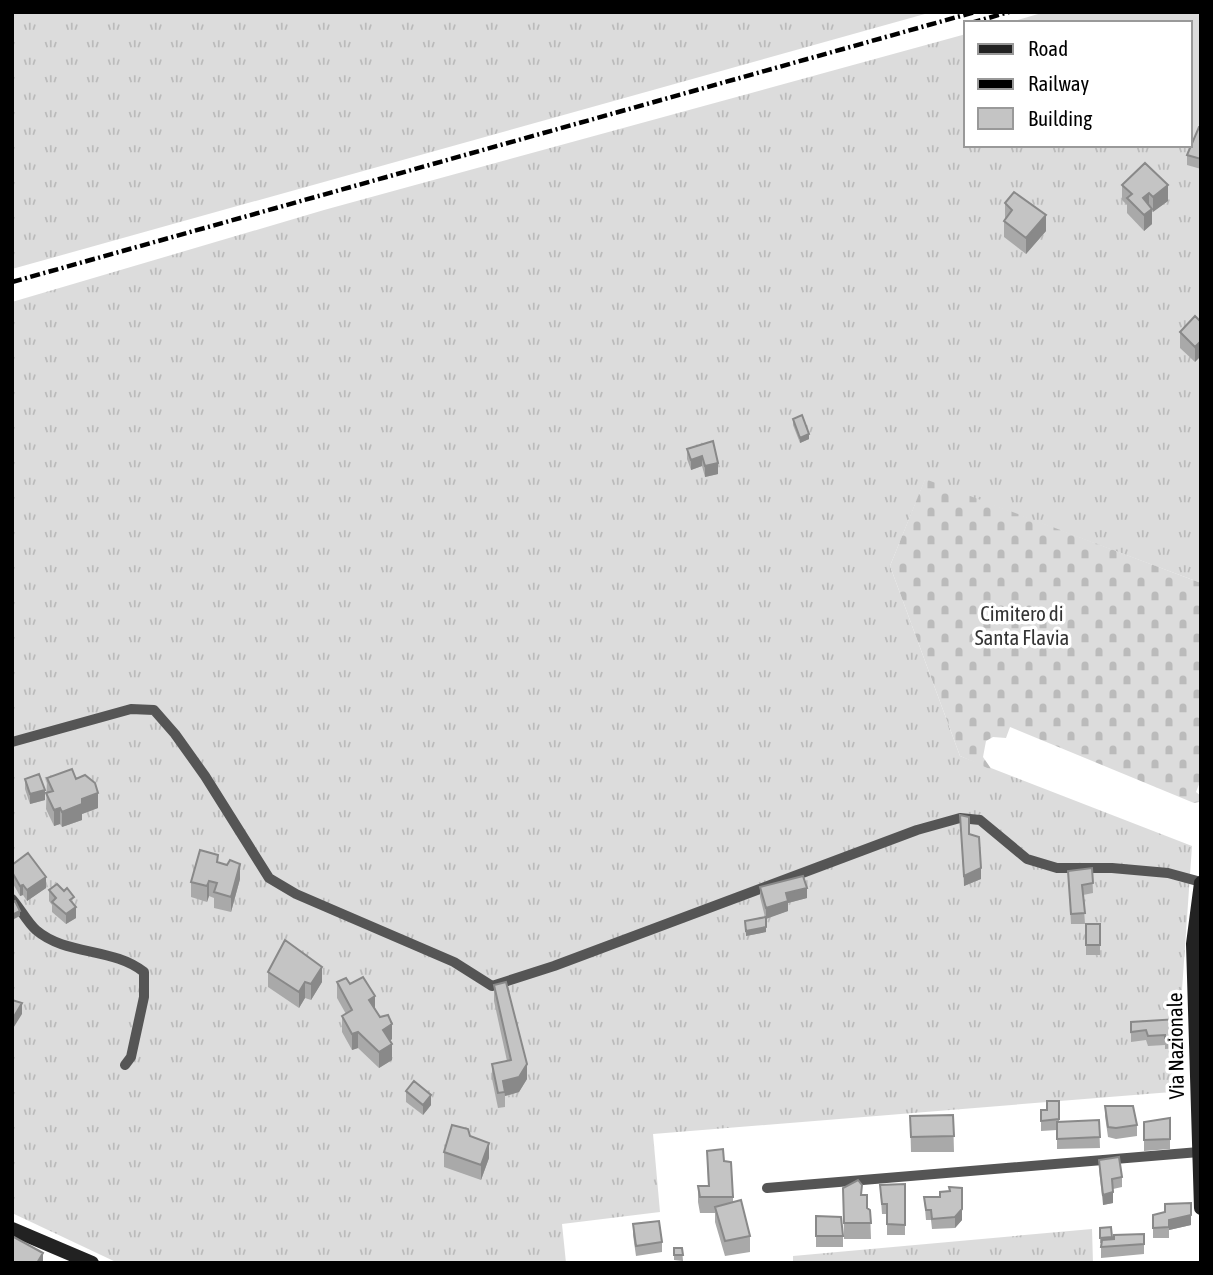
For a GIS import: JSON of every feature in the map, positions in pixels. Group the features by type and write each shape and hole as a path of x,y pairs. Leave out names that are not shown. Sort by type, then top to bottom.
{"main road":[{"name":"Via Nazionale","path":"1201,883 1193,944 1201,1208"},
{"path":"12,1229 92,1263"}],"street":[{"path":"12,742 131,709 154,710 205,776 269,878 296,894 454,962 492,986 554,966 918,830 960,818 980,820 1027,859 1057,868 1154,871 1201,883"},
{"path":"12,899 35,929 54,942 132,962 144,972 144,997 131,1057 125,1065"},
{"path":"767,1188 1199,1152"}],"green space":[{"path":"12,12 932,12 12,269"},
{"path":"1045,12 1201,12 1201,583 925,480 890,566 960,756 1192,846 1182,990 1184,1091 653,1134 660,1212 562,1224 566,1263 118,1263 12,1213 12,302 324,210 964,35 964,147 1192,147 1192,21 1014,21"},
{"name":"Cimitero di Santa Flavia","path":"925,479 1201,583 1201,779 1196,792 1201,796 1199,802 1194,803 1010,727 1006,738 993,737 986,741 983,757 992,770 960,756 890,566"},
{"path":"1092,1229 1093,1263 793,1263 793,1256"}],"building":[{"path":"1201,127 1201,159 1187,155"},
{"path":"1145,163 1168,185 1153,197 1149,193 1143,198 1152,209 1144,215 1127,198 1132,194 1122,185"},
{"path":"1014,192 1046,215 1026,238 1004,221 1012,210 1005,203"},
{"path":"1195,316 1201,322 1201,341 1195,347 1180,332"},
{"path":"802,415 809,434 800,438 793,419"},
{"path":"713,441 718,463 705,466 702,456 691,460 687,449"},
{"path":"72,769 76,779 85,775 95,783 98,793 82,799 82,804 62,812 60,808 54,810 46,793 53,791 47,778"},
{"path":"39,774 45,790 30,794 25,779"},
{"path":"960,815 969,817 969,834 979,837 981,868 964,876"},
{"path":"200,850 218,855 217,862 227,865 230,860 240,864 231,897 214,892 217,883 209,881 207,886 191,882"},
{"path":"28,853 46,877 27,890 23,885 20,886 12,872 12,865"},
{"path":"1092,868 1093,883 1082,885 1085,913 1071,914 1068,871"},
{"path":"803,876 807,888 786,893 788,901 766,908 760,887"},
{"path":"57,884 64,891 67,888 74,897 70,900 76,907 66,914 52,902 56,898 49,890"},
{"path":"15,901 20,911 12,915 12,902"},
{"path":"766,917 766,927 746,931 745,921"},
{"path":"1086,924 1100,924 1100,945 1086,945"},
{"path":"285,940 322,967 311,984 305,982 299,992 268,972"},
{"path":"363,977 375,996 369,1000 380,1017 388,1015 392,1024 383,1030 392,1044 379,1052 358,1032 352,1034 342,1016 352,1010 337,982 346,978 350,984"},
{"path":"506,982 527,1064 519,1077 503,1081 505,1092 498,1093 492,1064 511,1060 494,985"},
{"path":"12,1000 22,1003 12,1020"},
{"path":"1178,1019 1179,1037 1148,1036 1146,1030 1131,1032 1131,1022"},
{"path":"414,1081 431,1095 423,1105 406,1091"},
{"path":"1047,1101 1059,1101 1059,1119 1041,1121 1041,1110 1047,1110"},
{"path":"1105,1106 1133,1106 1137,1125 1108,1127"},
{"path":"953,1115 954,1136 911,1137 910,1116"},
{"path":"1170,1118 1170,1139 1144,1140 1144,1122"},
{"path":"1099,1120 1100,1137 1057,1139 1057,1122"},
{"path":"452,1125 468,1129 470,1136 489,1143 481,1165 444,1152"},
{"path":"723,1149 724,1161 731,1162 733,1197 700,1197 698,1186 709,1186 707,1151"},
{"path":"1119,1157 1122,1177 1112,1179 1113,1192 1103,1195 1099,1160"},
{"path":"858,1180 862,1185 861,1195 867,1195 871,1223 844,1223 843,1188"},
{"path":"905,1184 905,1225 887,1224 887,1204 882,1204 880,1185"},
{"path":"949,1187 962,1188 962,1209 955,1217 932,1219 931,1210 926,1210 924,1197 940,1197 940,1192 950,1191"},
{"path":"741,1200 750,1236 725,1241 715,1207"},
{"path":"1191,1203 1191,1215 1169,1220 1169,1227 1153,1228 1153,1215 1165,1212 1165,1204"},
{"path":"816,1216 841,1217 843,1236 816,1236"},
{"path":"659,1221 662,1242 636,1246 633,1224"},
{"path":"1111,1227 1112,1237 1100,1238 1100,1228"},
{"path":"1144,1234 1144,1244 1101,1247 1102,1240 1114,1239 1114,1235"},
{"path":"12,1236 43,1253 37,1263 12,1263"},
{"path":"674,1248 682,1248 683,1255 674,1255"}],"railway":[{"path":"12,282 975,12"},
{"path":"978,21 1009,12"}]}
